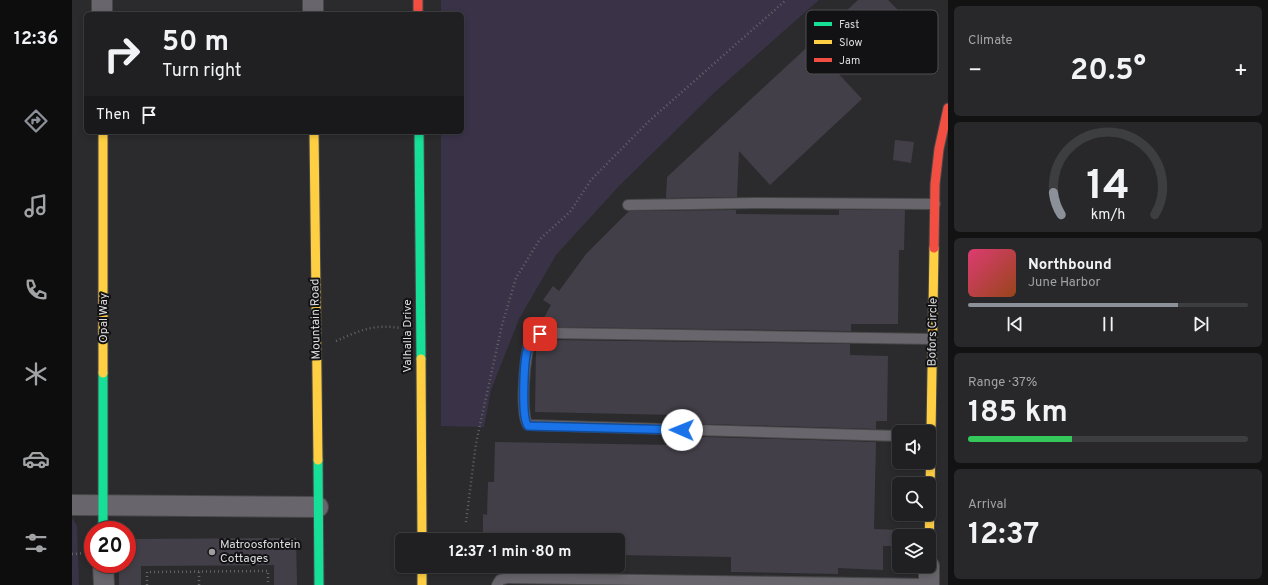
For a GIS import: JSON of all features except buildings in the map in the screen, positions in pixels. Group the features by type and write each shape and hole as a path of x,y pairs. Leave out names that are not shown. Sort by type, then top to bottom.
{"street":[{"path":"102,0 102,12"},
{"path":"313,0 313,12"},
{"path":"418,0 418,12"},
{"name":"Bofors Circle","path":"930,425 935,184 948,108"},
{"name":"Opal Way","path":"103,134 103,521"},
{"name":"Mountain Road","path":"314,134 319,585"},
{"name":"Valhalla Drive","path":"419,134 422,533"},
{"name":"Bofors Circle","path":"929,529 930,469"},
{"path":"72,505 318,507"},
{"path":"103,573 104,585"},
{"path":"422,573 422,585"}],"lane":[{"path":"628,205 935,204"},
{"path":"892,436 528,426 525,422 523,411 527,351 533,338 540,334 550,333 932,339"},
{"path":"497,585 500,580 507,578 929,578"}],"path":[{"path":"466,522 476,443 502,325 516,278 540,239 570,212 591,180 648,122 786,0"},
{"path":"316,344 331,343 370,327 383,325 403,328"},
{"path":"72,554 84,553"},
{"path":"147,585 147,572 268,571 268,585"},
{"path":"199,572 199,585"}],"shaded area":[{"path":"441,0 819,0 716,91 619,186 556,255 519,319 491,390 484,427 441,426 441,134 464,134 464,12 441,12"},
{"path":"72,518 77,526 79,585 72,585"}],"traffic: fast":[{"path":"419,134 421,359"},
{"path":"103,373 103,521"},
{"path":"318,460 319,585"}],"traffic: slow":[{"path":"103,134 103,373"},
{"path":"314,134 318,460"},
{"path":"929,529 934,248"},
{"path":"421,359 422,533"},
{"path":"422,573 422,585"}],"traffic: jam":[{"path":"418,0 418,12"},
{"path":"934,248 935,184 939,149 948,108"}],"place":[{"name":"Matroosfontein Cottages","path":"212,552"}],"route":[{"path":"540,334 533,338 527,351 523,411 525,422 528,426 682,430"}]}
